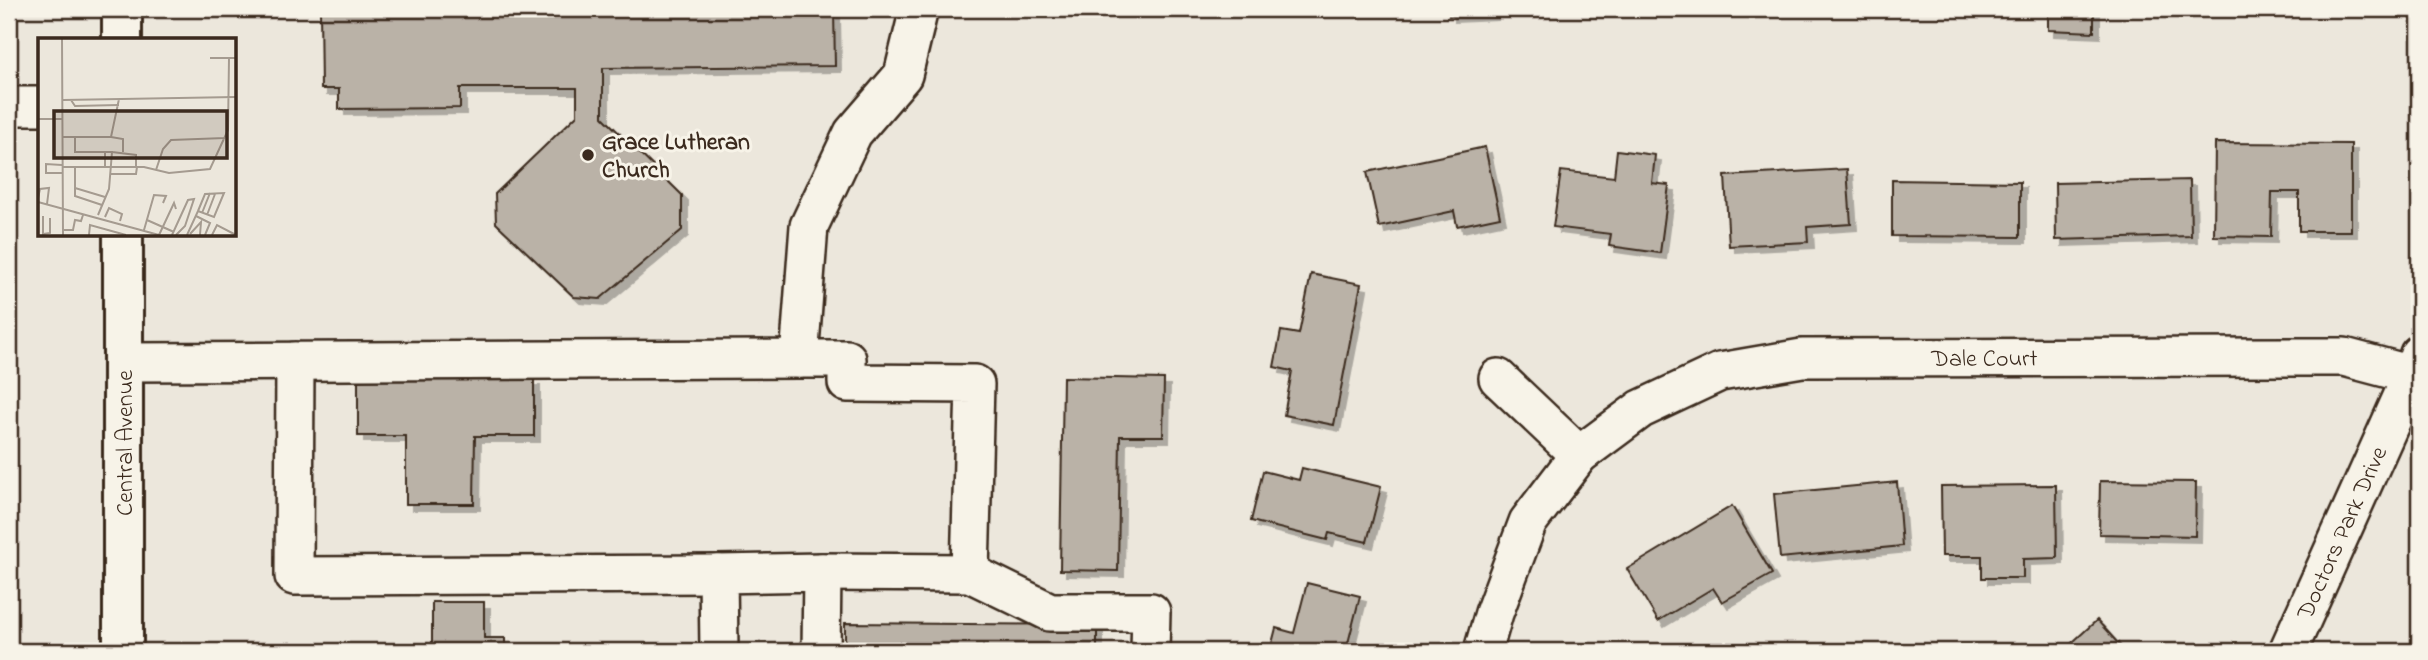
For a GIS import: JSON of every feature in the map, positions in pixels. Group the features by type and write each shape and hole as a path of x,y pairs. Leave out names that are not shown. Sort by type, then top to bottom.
{"main road":[{"path":"122,9 122,38"},
{"name":"Central Avenue","path":"123,236 123,651"}],"street":[{"path":"799,359 809,226 853,133 903,75 919,9"},
{"path":"9,106 38,106"},
{"name":"Dale Court","path":"1483,651 1494,613 1528,522 1579,455 1641,409 1720,372 1802,358 2344,357 2415,364"},
{"path":"124,362 848,359 846,383 975,384 970,573"},
{"path":"295,361 293,576 970,573 1050,612 1151,612 1150,651"},
{"name":"Doctors Park Drive","path":"2288,651 2406,422 2415,364"},
{"path":"1498,378 1579,455"},
{"path":"821,651 822,572"},
{"path":"718,574 719,651"}],"building":[{"name":"Grace Lutheran Church","path":"320,9 834,9 835,66 603,68 603,117 682,195 682,230 600,299 574,297 496,223 495,194 577,115 577,88 460,88 460,108 339,109 339,89 321,89"},
{"path":"1449,9 1492,9 1492,14 1449,16"},
{"path":"2048,9 2094,9 2094,32 2048,30"},
{"path":"2215,143 2351,144 2351,231 2299,231 2299,192 2272,192 2271,237 2214,236"},
{"path":"1485,147 1500,217 1457,226 1454,211 1379,227 1367,172"},
{"path":"1617,150 1655,155 1652,183 1669,185 1660,253 1609,246 1611,234 1553,227 1561,171 1614,177"},
{"path":"1847,169 1851,224 1807,227 1808,242 1729,246 1725,176"},
{"path":"1892,180 2020,182 2020,237 1892,236"},
{"path":"2190,180 2191,236 2056,240 2055,183"},
{"path":"1311,274 1361,284 1334,425 1284,415 1292,371 1274,367 1281,331 1299,334"},
{"path":"1063,377 1164,379 1163,436 1120,436 1118,571 1060,570"},
{"path":"358,380 534,380 534,436 475,436 474,504 406,504 406,436 358,436"},
{"path":"1302,468 1381,487 1367,542 1329,533 1327,540 1251,521 1263,471 1299,480"},
{"path":"2100,481 2196,482 2195,536 2099,534"},
{"path":"1897,482 1902,546 1780,558 1774,494"},
{"path":"2056,485 2057,558 2023,559 2023,578 1982,578 1982,556 1942,556 1941,486"},
{"path":"1732,506 1772,574 1722,602 1713,588 1658,621 1627,569"},
{"path":"1307,583 1360,596 1346,651 1270,651 1276,628 1294,633"},
{"path":"432,602 484,602 484,638 505,638 505,651 323,651 432,649"},
{"path":"2097,620 2125,651 2063,651"},
{"path":"845,623 1097,625 1097,651 845,651"}],"place":[{"name":"Grace Lutheran Church","path":"588,155"}]}
